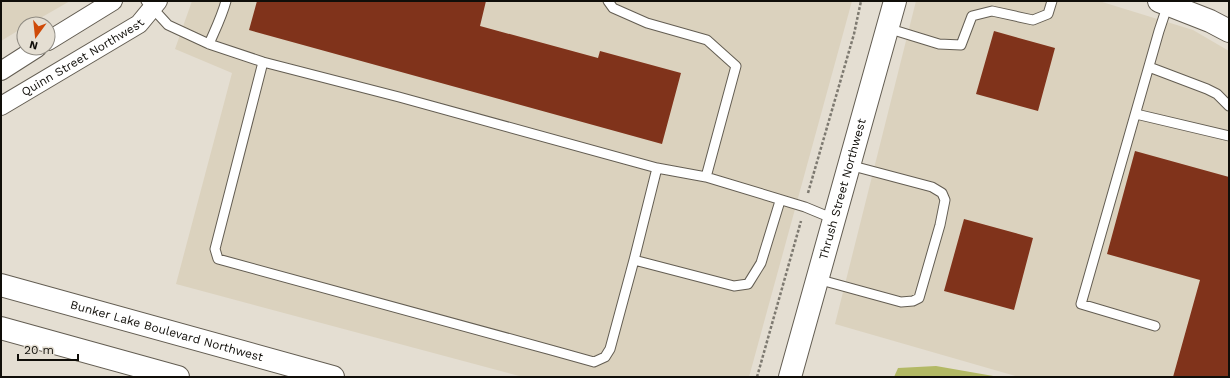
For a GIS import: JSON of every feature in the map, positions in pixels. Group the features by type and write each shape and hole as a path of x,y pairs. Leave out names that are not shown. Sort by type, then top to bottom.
{"main road":[{"name":"Thrush Street Northwest","path":"790,377 895,1"},
{"path":"1165,2 1210,21 1229,31"},
{"name":"Bunker Lake Boulevard Northwest","path":"1,285 333,377"},
{"path":"1,328 178,377"}],"street":[{"path":"56,36 113,1"},
{"name":"Quinn Street Northwest","path":"1,106 138,24 152,3"},
{"path":"1,71 24,56"}],"lane":[{"path":"209,44 223,13 226,1"},
{"path":"608,1 613,8 647,23 707,40 736,66 706,178"},
{"path":"887,28 939,44 961,45 972,16 992,11 1032,20 1048,14 1052,1"},
{"path":"1155,326 1081,304 1149,68 1165,2"},
{"path":"152,3 168,24 209,44 263,62 399,97 657,168 706,178 780,201 805,207 834,219"},
{"path":"263,62 215,249 218,259 594,362 605,357 610,349 657,168"},
{"path":"1149,68 1207,89 1217,94 1229,106"},
{"path":"1136,114 1229,136"},
{"path":"817,279 901,302 913,301 919,298 928,270 945,200 942,193 932,187 849,165"},
{"path":"634,260 734,286 748,284 761,263 780,201"}],"path":[{"path":"757,377 854,34 861,1"}],"shaded area":[{"path":"1,1 70,1 44,16 16,16 16,32 1,41"},
{"path":"192,1 852,1 749,377 523,377 176,284 232,73 175,49"},
{"path":"916,1 1099,1 1193,30 1229,51 1229,377 1019,377 835,324"}],"green space":[{"path":"936,366 999,377 894,377 898,368"}],"building":[{"path":"257,1 486,1 480,26 598,58 600,51 681,73 662,144 249,30"},
{"path":"994,31 1055,48 1038,111 976,94"},
{"path":"1135,151 1229,177 1229,377 1173,377 1200,280 1107,254"},
{"path":"964,219 1033,238 1014,310 944,291"}]}
